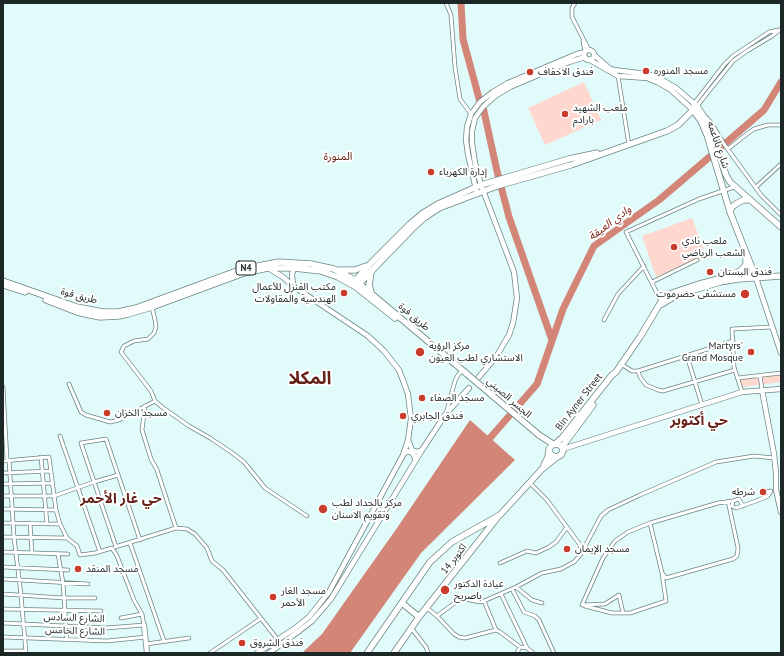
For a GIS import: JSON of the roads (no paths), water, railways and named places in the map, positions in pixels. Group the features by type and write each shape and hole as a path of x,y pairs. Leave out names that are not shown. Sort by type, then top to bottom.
{"highway":[{"name":"شارع باناعمه","path":"693,107 704,117 721,170 723,190 730,212 746,257 756,278"},
{"name":"شارع باناعمه","path":"693,107 710,134"},
{"path":"334,269 346,271 364,268 423,213 438,204 476,191 484,191 505,181 571,165 611,152 673,128 693,107"},
{"name":"شارع باناعمه","path":"721,170 734,186 781,227"},
{"path":"356,284 424,218 439,208 476,191 481,185 496,184"},
{"path":"730,212 736,204 743,200 749,200"},
{"path":"767,216 781,222"},
{"name":"Bin Ayner Street","path":"558,457 563,453 562,448 615,376 621,364 661,304 669,295 696,285 733,275 746,265 746,257"},
{"path":"356,284 371,263"},
{"name":"طريق فوة","path":"3,280 77,309 102,312 128,310 242,269 266,264 295,265 321,271 356,284 464,372"},
{"name":"طريق فوة","path":"3,285 100,317 119,316 152,307 244,273 268,268 312,264 334,269 374,295 464,372"},
{"path":"373,269 369,277 368,285 374,295"},
{"path":"661,304 677,296 720,282 738,279 781,276"},
{"name":"الجسر الصيني","path":"464,372 552,447"},
{"name":"Bin Ayner Street","path":"552,447 562,438 616,372"},
{"path":"552,447 562,448"},
{"path":"552,447 553,457 558,457"},
{"path":"542,469 552,447"},
{"path":"367,653 430,562 452,542 500,515 542,469 558,457"},
{"name":"14 اكتوبر","path":"394,653 419,617 500,515"},
{"path":"402,603 419,617"}],"main road":[{"name":"شارع باناعمه","path":"586,54 593,52 594,55 603,63 614,70 657,77 676,88 693,107"},
{"path":"476,191 466,140 466,128 473,116 495,96 541,71 569,62 586,54"},
{"name":"شارع باناعمه","path":"586,54 618,76 647,78 659,82 693,107"},
{"path":"473,116 472,143 475,163 481,185 514,272 517,298 515,317 509,335 496,357 478,378"},
{"path":"293,286 292,274 295,265"},
{"path":"258,653 309,617 329,592 402,455 408,440 411,419 408,394 399,370 384,351 368,336 268,268"},
{"path":"756,278 781,353"},
{"path":"268,653 312,621 331,599 422,450 445,415 469,388"},
{"path":"562,448 742,392 781,389"},
{"path":"762,390 778,473 773,490 781,512"},
{"path":"408,440 412,450 417,452 422,450"},
{"path":"402,455 407,451 412,453 415,457 415,463"},
{"path":"144,625 147,653"}],"street":[{"path":"446,3 451,15 455,67 460,99 473,116"},
{"path":"574,3 571,14 583,39 586,54"},
{"path":"693,107 727,62 737,52 769,32 780,30"},
{"path":"618,76 629,145"},
{"path":"704,117 712,124 728,149 764,198 781,215"},
{"path":"728,149 754,129 768,125 781,125"},
{"path":"756,187 781,164"},
{"path":"661,304 652,282 626,232 734,186"},
{"path":"652,282 697,260"},
{"path":"604,320 618,294 644,266"},
{"path":"152,307 156,327 154,333 148,339 134,340 124,346 121,352 151,391 155,401 189,426 231,452 244,462 265,488 307,516"},
{"path":"742,392 735,370 732,329 772,327"},
{"path":"621,364 632,371 638,371 733,340"},
{"path":"687,356 702,405"},
{"path":"638,371 643,382 650,387 663,390 735,370"},
{"path":"445,415 455,381 458,375 464,372"},
{"path":"738,378 781,373"},
{"path":"760,375 762,390"},
{"path":"69,384 81,412 86,415 110,422 119,420 155,401"},
{"path":"3,387 6,460 10,472 14,537 23,609 26,652 3,651"},
{"path":"144,406 142,430 176,528"},
{"path":"60,436 100,552"},
{"path":"140,540 106,439 81,443 114,548 134,600 142,614 144,625"},
{"path":"437,616 461,600 484,601 512,589 542,573 561,569 574,562 581,554 601,516 608,510 716,462 754,456 774,458"},
{"path":"41,457 47,524"},
{"path":"6,460 49,457 56,510 60,524 66,538 77,546 80,555 100,552 176,528 187,529 195,534 207,548 212,561 223,570 278,640"},
{"path":"3,473 51,471"},
{"path":"3,496 54,496 118,475"},
{"path":"3,484 52,482"},
{"path":"530,483 547,500 583,549"},
{"path":"762,493 773,490"},
{"path":"733,501 732,506 736,508 768,496 773,490"},
{"path":"582,605 603,558 615,540 628,532 650,523 718,502 739,499 743,506"},
{"path":"662,573 666,578 733,559 737,556 738,548 728,501"},
{"path":"3,509 56,510"},
{"path":"3,523 60,524"},
{"path":"30,523 32,553"},
{"path":"582,605 612,613 630,613 666,601 662,573 650,523"},
{"path":"500,563 527,551 536,553 549,547 561,536 567,527"},
{"path":"3,537 66,538"},
{"path":"130,543 164,641"},
{"path":"3,552 68,554"},
{"path":"58,554 63,583 67,640"},
{"path":"3,567 68,570"},
{"path":"3,579 88,584"},
{"path":"516,587 532,600 542,603"},
{"path":"512,589 524,612 535,616 539,620 554,653"},
{"path":"3,594 64,598 95,598"},
{"path":"501,594 527,648 533,653"},
{"path":"582,605 605,604 618,595 623,613"},
{"path":"484,601 496,630 520,647 527,648"},
{"path":"427,608 454,634 460,637 465,638 496,630"},
{"path":"3,609 101,611"},
{"path":"121,618 142,614"},
{"path":"210,653 260,619"},
{"name":"الشارع السادس","path":"3,623 106,628 144,625"},
{"path":"412,629 426,647 428,653"},
{"name":"الشارع الخامس","path":"3,637 107,641 146,637"},
{"path":"146,644 189,638"},
{"path":"517,653 520,647"}],"waterway":[{"path":"461,3 463,39 480,102 483,107 509,217 552,340"},
{"name":"وادي العيقة","path":"490,438 537,384 563,309 594,246 659,200 764,110 781,82"}],"place":[{"name":"مسجد المنوره","path":"646,71"},
{"name":"فندق الاحقاف","path":"530,72"},
{"name":"ملعب الشهيد بارادم","path":"565,114"},
{"name":"إدارة الكهرباء","path":"431,172"},
{"name":"ملعب نادي الشعب الرياضي","path":"674,247"},
{"name":"فندق البستان","path":"710,272"},
{"name":"مكتب القنزل للأعمال الهندسية والمقاولات","path":"344,293"},
{"name":"مستشفى حضرموت","path":"745,294"},
{"name":"مركز الرؤية الاستشاري لطب العيون","path":"420,352"},
{"name":"Martyrs' Grand Mosque","path":"751,352"},
{"name":"مسجد الصفاء","path":"422,398"},
{"name":"مسجد الخزان","path":"107,413"},
{"name":"فندق الجابري","path":"403,416"},
{"name":"شرطه","path":"763,492"},
{"name":"مركز بالحداد لطب وتقويم الاسنان","path":"323,509"},
{"name":"مسجد الإيمان","path":"567,549"},
{"name":"مسجد المنقد","path":"78,569"},
{"name":"عيادة الدكتور باصريح","path":"445,590"},
{"name":"مسجد الغار الأحمر","path":"273,597"},
{"name":"فندق الشروق","path":"242,643"}],"district":[{"name":"المنورة","path":"338,157"},
{"name":"المكلا","path":"310,379"},
{"name":"حي أكتوبر","path":"699,421"},
{"name":"حي غار الأحمر","path":"121,499"}]}
